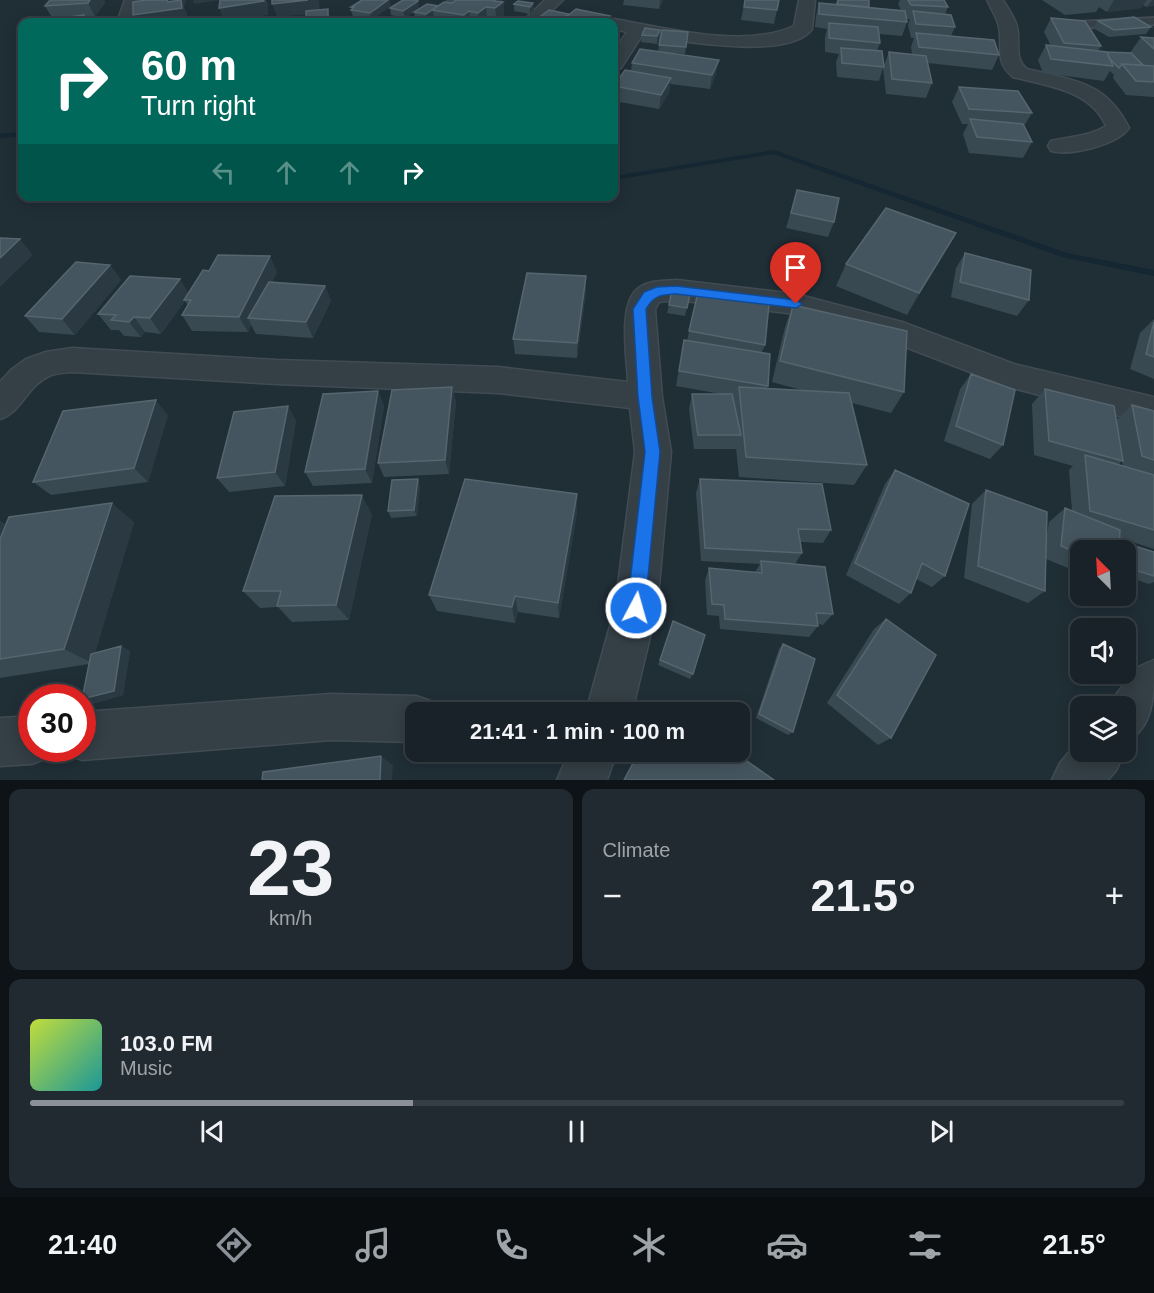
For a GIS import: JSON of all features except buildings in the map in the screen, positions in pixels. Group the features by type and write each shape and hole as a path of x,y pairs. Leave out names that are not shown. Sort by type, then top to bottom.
{"street":[{"path":"127,18 133,0"},
{"path":"618,24 729,40 784,38 802,29 807,0"},
{"path":"996,0 1008,26 1009,63 1013,68 1020,73 1097,98 1109,109 1118,128 1108,136 1093,141 1059,146"},
{"path":"543,11 569,16"},
{"path":"618,58 638,28"},
{"path":"612,702 636,608 653,452 645,397 640,309 648,295 657,291 676,290 796,304 891,330 1009,375 1154,411"},
{"path":"0,406 22,377 35,368 51,362 72,360 277,372 498,380 645,397"},
{"path":"1136,706 1154,683"},
{"path":"96,735 331,717 405,719"},
{"path":"0,742 18,741"},
{"path":"582,780 589,762"}],"lane":[{"path":"1078,25 1154,21"}],"waterway":[{"path":"0,136 18,134"},
{"path":"618,177 774,152 1065,255 1154,273"}],"route":[{"path":"636,608 653,452 645,397 640,309 648,295 657,291 676,290 796,304"}]}
